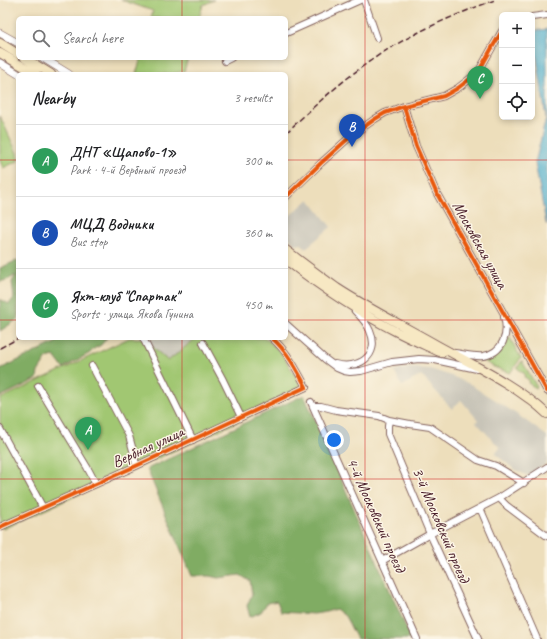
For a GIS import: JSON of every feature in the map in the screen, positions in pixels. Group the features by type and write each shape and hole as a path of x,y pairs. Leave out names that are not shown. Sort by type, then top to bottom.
{"main road":[{"path":"0,43 16,53"},
{"path":"0,53 33,72"},
{"path":"28,60 49,72"},
{"path":"288,252 298,265 322,287 350,306 397,332 487,373"},
{"path":"288,261 298,265 355,299 487,373 517,391 547,414"}],"street":[{"path":"288,32 360,0"},
{"path":"364,0 377,38"},
{"path":"535,17 547,15"},
{"path":"0,33 16,42"},
{"path":"288,195 351,136 375,119 385,113 404,106 444,96 458,88 480,69 499,36"},
{"path":"46,60 66,72"},
{"path":"0,63 16,73"},
{"name":"Московская улица","path":"404,106 416,146 434,188 547,391"},
{"path":"328,361 339,366 356,365 365,360 371,351 373,340 370,331 364,320 350,306"},
{"path":"449,351 466,355 482,356 494,351 500,346 504,340 506,323 500,306"},
{"path":"288,326 328,361 344,371 361,371 392,362 419,359 435,360 477,369"},
{"path":"144,340 193,440"},
{"name":"Вербная улица","path":"0,527 306,387 292,363 274,340"},
{"path":"203,343 241,417"},
{"path":"92,366 129,436 136,466"},
{"path":"38,386 96,484"},
{"name":"4-й Московский проезд","path":"389,420 379,416 336,410 312,404 417,639"},
{"path":"389,420 430,427 478,460 496,466 524,483"},
{"name":"3-й Московский проезд","path":"389,420 388,434 430,534 478,639"},
{"path":"0,429 43,508"},
{"path":"382,561 498,498 524,483 547,467"},
{"path":"498,498 547,536"},
{"path":"480,508 536,637 529,639"}],"shaded area":[{"path":"309,199 331,227 305,249 302,244 295,245 288,236 288,217"},
{"path":"145,340 193,340 168,361 164,357 160,360"},
{"path":"409,368 430,369 454,377 472,385 515,413 547,436 547,463 528,476 514,469 495,454 500,448 476,422 478,420 461,400 452,409 421,375 402,386 394,371"}],"green space":[{"path":"121,0 214,0 203,5 200,16 152,16 153,11"},
{"path":"140,60 187,60 184,71 180,72 137,72"},
{"path":"0,116 16,151 16,162 3,168 0,161"},
{"path":"16,261 16,275 0,282 0,268"},
{"path":"16,275 16,320 0,331 0,300 9,304 14,298 12,282"},
{"path":"509,336 521,358 510,373 494,367 478,358 489,357 498,353 504,346"},
{"path":"61,340 105,340 90,353 63,368 54,356 47,358 38,372 37,379 0,397 0,369"},
{"path":"125,340 145,340 168,361 194,340 268,340 281,353 304,389 242,420 3,529 0,525 0,399"},
{"path":"522,361 537,387 536,388 528,383 529,380 524,377 525,374 517,368"},
{"path":"304,395 411,639 357,639 345,616 336,609 314,614 281,612 277,601 267,603 261,612 250,617 247,606 252,594 250,581 240,575 218,578 210,576 192,576 147,469"}],"water":[{"path":"547,29 547,225 535,163 546,118 535,44 535,31"}],"railway":[{"path":"288,131 356,71 382,53 409,37 466,11 495,0"},
{"path":"0,348 16,340"}],"cycle path":[{"path":"288,195 351,136 375,119 385,113 404,106 444,96 458,88 480,69 499,36"},
{"path":"404,106 416,146 436,192 547,391"},
{"path":"0,527 306,387 287,355 274,340"}],"place":[{"name":"Яхт-клуб \"Спартак\"","path":"480,99"},
{"name":"МЦД Водники","path":"352,147"},
{"name":"ДНТ «Щапово-1»","path":"88,450"}]}
